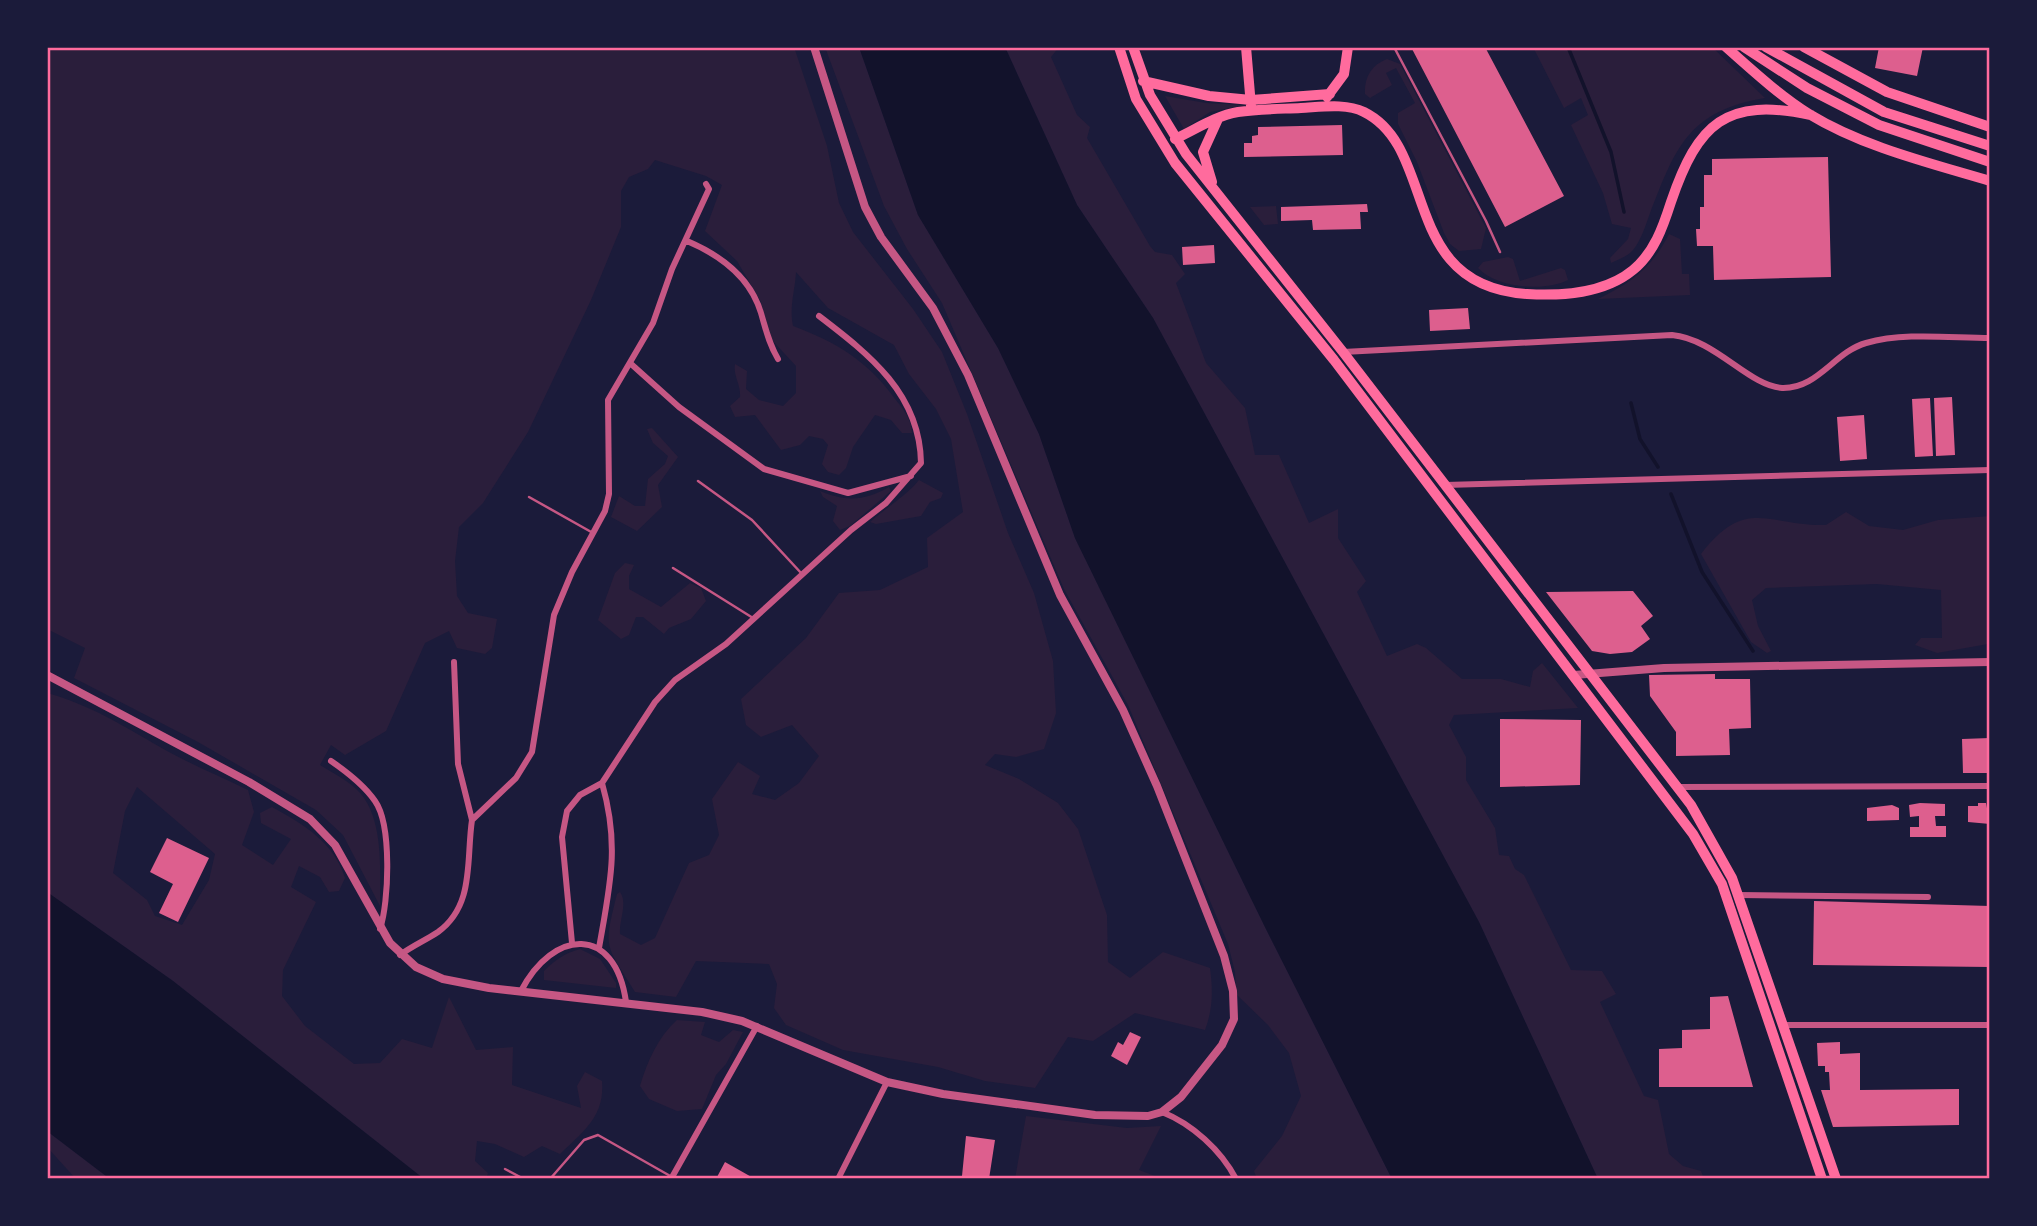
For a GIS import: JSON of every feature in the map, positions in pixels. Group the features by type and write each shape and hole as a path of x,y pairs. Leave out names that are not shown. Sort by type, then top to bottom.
{"main road":[{"path":"1119,47 1129,84 1148,123 1175,163 1334,360 1693,834 1722,884 1822,1179"},
{"path":"1133,47 1143,81 1175,139 1590,673 1676,787 1722,858 1739,895 1836,1179"},
{"path":"1246,47 1251,106"},
{"path":"1316,107 1344,74 1348,47"},
{"path":"1726,47 1770,87 1811,115 1879,146 1990,181"},
{"path":"1744,47 1807,88 1879,125 1990,162"},
{"path":"1766,47 1884,112 1990,146"},
{"path":"1804,47 1887,92 1990,127"},
{"path":"1143,81 1251,106 1352,108 1377,121 1401,152 1440,247 1477,280 1494,288 1529,294 1600,288 1634,270 1659,236 1684,163 1707,131 1723,120 1763,107 1811,115"},
{"path":"1175,139 1218,118 1251,106 1329,94"},
{"path":"1218,118 1203,152 1208,173 1220,199"},
{"path":"1148,123 1175,139"}],"street":[{"path":"47,675 249,782 310,819 335,845 380,929 400,955 416,967 443,979 702,1012 757,1026 887,1082 943,1094 1095,1115 1148,1116 1161,1112 1196,1080 1222,1045 1234,1019 1233,991 1224,956 1157,786 1123,710 1060,596 968,375 933,308 881,237 865,207 814,47"},
{"path":"472,820 516,778 532,751 554,615 605,511 610,486 608,400 653,323 671,269 687,241 709,189 706,184"},
{"path":"687,241 718,254 749,288 755,298 769,345 778,359"},
{"path":"572,943 562,855 563,827 567,811 580,795 602,783 667,688 726,644 802,574 886,503 913,476 921,463 921,438 914,414 861,346 819,316"},
{"path":"1343,352 1689,336 1765,383 1787,388 1808,383 1863,343 1898,339 1990,338"},
{"path":"630,363 679,407 764,469 848,493 913,476"},
{"path":"1446,485 1990,470"},
{"path":"400,955 449,922 464,899 472,820 458,764 454,662"},
{"path":"1574,675 1664,668 1990,662"},
{"path":"331,761 354,778 377,803 386,856 384,914 380,929"},
{"path":"598,948 613,856 613,824 602,783"},
{"path":"1676,787 1990,786"},
{"path":"1739,895 1928,897"},
{"path":"521,991 530,974 572,943 598,948 623,981 626,1002"},
{"path":"1783,1025 1990,1025"},
{"path":"671,1178 757,1026"},
{"path":"838,1179 887,1082"},
{"path":"1161,1112 1184,1124 1217,1151 1236,1179"}],"lane":[{"path":"1394,47 1500,252"},
{"path":"698,481 752,520 802,574"},
{"path":"529,497 593,533"},
{"path":"673,568 753,618"},
{"path":"550,1179 584,1140 598,1135 671,1178"},
{"path":"505,1169 524,1179"}],"shaded area":[{"path":"47,47 794,47 827,146 839,203 853,232 913,309 942,352 967,414 1008,533 1034,593 1053,661 1056,713 1044,749 1016,757 995,754 985,765 1019,779 1058,803 1078,829 1107,915 1108,962 1130,978 1163,952 1210,968 1212,999 1205,1030 1135,1013 1093,1041 1068,1037 1035,1088 985,1081 938,1067 843,1050 786,1025 774,1008 777,984 769,964 696,961 676,997 635,992 610,946 610,926 617,894 620,892 623,901 620,934 641,945 655,938 689,863 709,855 719,835 712,799 738,762 760,776 752,794 775,800 799,783 819,756 792,725 761,737 746,725 741,699 806,638 839,593 880,590 928,567 927,538 963,512 951,439 936,409 909,374 894,345 828,308 796,272 792,306 793,326 837,346 862,363 885,386 904,411 912,433 902,433 891,420 875,415 853,447 846,468 839,475 828,472 822,464 828,445 823,439 809,436 800,445 781,450 755,415 735,417 730,406 740,397 735,364 747,371 746,389 759,400 783,406 796,393 796,366 770,338 761,302 737,261 705,231 722,185 706,176 655,160 648,169 629,177 621,191 621,227 591,300 528,432 483,503 459,527 455,561 457,596 468,613 497,619 492,648 485,654 457,648 449,631 425,643 386,731 345,755 331,745 320,765 352,785 361,794 374,819 379,848 380,906 343,835 316,810 198,742 74,678 85,648 47,629"},
{"path":"825,47 859,47 918,215 998,348 1039,434 1075,538 1264,925 1392,1179 1257,1179 1254,1171 1282,1136 1301,1096 1289,1053 1268,1025 1236,994 1235,972 1228,944 1128,705 1064,589 942,303 907,249 884,206"},
{"path":"859,47 1005,47 1077,205 1153,318 1479,922 1598,1179 1392,1179 1264,925 1075,538 1039,434 998,348 918,215"},
{"path":"1005,47 1059,47 1051,57 1077,115 1090,127 1087,138 1150,246 1155,252 1172,255 1185,274 1176,283 1206,363 1245,408 1255,455 1279,455 1309,523 1338,509 1338,538 1366,581 1357,592 1387,656 1417,644 1426,648 1462,679 1501,679 1530,687 1533,671 1542,663 1578,708 1454,715 1449,725 1466,757 1466,780 1495,828 1499,855 1509,856 1515,869 1524,875 1571,970 1602,971 1616,994 1600,1002 1644,1096 1658,1100 1669,1154 1683,1166 1701,1171 1704,1179 1598,1179 1479,922 1153,318 1077,205"},
{"path":"1533,47 1712,47 1765,98 1718,112 1701,123 1688,137 1667,171 1636,246 1628,255 1611,263 1610,258 1628,239 1631,228 1612,224 1603,193 1571,125 1588,115 1581,98 1564,108"},
{"path":"1387,59 1400,64 1486,228 1481,249 1459,251 1450,244 1444,233 1417,162 1398,124 1398,113 1415,103 1396,68 1386,73 1392,85 1370,98 1365,94 1370,73"},
{"path":"1165,96 1206,103 1246,105 1210,112 1184,129"},
{"path":"1276,206 1278,224 1264,225 1250,207"},
{"path":"1669,234 1680,239 1682,274 1689,274 1690,295 1598,299 1621,287 1648,265"},
{"path":"1508,257 1513,259 1520,281 1561,268 1565,270 1568,280 1547,286 1521,286 1496,280 1478,268 1483,262"},
{"path":"652,428 678,457 658,485 662,507 637,531 611,517 619,496 635,506 645,506 648,479 665,464 668,456 653,443 647,429"},
{"path":"919,480 943,493 941,498 930,502 921,516 876,524 870,522 902,497"},
{"path":"889,487 891,491 850,526 840,530 833,521 837,506 823,497 820,491 838,497 855,498 872,495"},
{"path":"1846,512 1869,526 1903,530 1938,520 1990,516 1988,644 1937,653 1915,645 1921,638 1942,638 1941,590 1877,584 1766,588 1752,600 1758,626 1771,651 1767,653 1751,642 1701,554 1731,525 1745,520 1758,518 1826,525"},
{"path":"625,563 634,565 629,576 629,589 661,607 690,583 701,588 706,601 691,619 669,628 664,634 643,617 636,617 629,635 621,639 598,620 615,573"},
{"path":"47,693 119,723 181,758 248,790 254,812 242,845 273,865 291,839 261,823 260,813 272,807 306,827 325,844 340,865 345,878 339,891 329,892 320,877 299,866 291,887 316,902 283,970 282,996 305,1026 354,1064 380,1063 402,1039 432,1048 449,997 476,1050 513,1047 512,1085 581,1108 577,1086 585,1072 602,1081 600,1104 585,1130 560,1154 542,1146 524,1157 495,1144 477,1141 475,1161 488,1173 486,1179 424,1179 173,981 47,892","holes":["137,787 215,854 209,880 182,925 155,916 147,900 113,873 125,811"]},
{"path":"47,892 173,981 424,1179 110,1179 47,1131"},
{"path":"580,949 600,959 616,983 616,988 544,980 544,971 552,963"},
{"path":"677,1020 705,1022 701,1035 719,1042 733,1030 743,1032 726,1064 716,1075 702,1109 677,1111 649,1099 640,1086 654,1050"},
{"path":"1026,1116 1127,1128 1161,1126 1139,1170 1163,1179 1015,1179"},
{"path":"47,1131 110,1179 76,1179 47,1147"}],"building":[{"path":"1411,47 1485,47 1564,196 1505,227"},
{"path":"1879,47 1923,47 1917,76 1875,68"},
{"path":"1342,125 1343,155 1244,157 1244,143 1252,143 1252,136 1258,135 1258,127"},
{"path":"1828,157 1831,277 1714,280 1713,246 1697,246 1696,229 1700,229 1700,207 1704,207 1704,175 1712,175 1712,159"},
{"path":"1367,204 1368,212 1360,212 1361,229 1313,230 1312,220 1281,221 1281,207"},
{"path":"1214,245 1215,263 1183,265 1182,247"},
{"path":"1468,308 1470,329 1430,331 1429,310"},
{"path":"1952,397 1955,455 1936,456 1934,398"},
{"path":"1930,398 1933,456 1915,457 1912,399"},
{"path":"1864,415 1867,459 1840,461 1837,417"},
{"path":"1633,591 1653,616 1641,626 1650,639 1632,652 1610,654 1592,651 1546,592"},
{"path":"1715,674 1715,679 1750,679 1751,728 1729,729 1730,755 1676,756 1676,732 1650,696 1649,675"},
{"path":"1500,719 1581,720 1580,785 1500,787"},
{"path":"1990,738 1990,773 1963,773 1962,739"},
{"path":"1978,803 1986,803 1990,824 1968,822 1968,806 1978,806"},
{"path":"1945,804 1945,816 1935,816 1936,826 1946,826 1946,837 1910,837 1910,827 1919,827 1919,816 1910,817 1909,805"},
{"path":"1892,805 1899,808 1899,820 1867,821 1867,808"},
{"path":"167,838 209,858 178,922 159,913 173,884 150,872"},
{"path":"1814,901 1990,906 1990,967 1813,965"},
{"path":"1728,996 1753,1087 1659,1087 1659,1049 1682,1048 1682,1030 1710,1029 1710,997"},
{"path":"1130,1032 1141,1037 1127,1065 1111,1056 1118,1042 1123,1045"},
{"path":"1840,1042 1840,1054 1860,1053 1860,1090 1959,1089 1959,1125 1833,1127 1821,1090 1830,1090 1829,1072 1825,1072 1825,1066 1818,1066 1817,1043"},
{"path":"966,1136 995,1140 989,1179 962,1176"},
{"path":"725,1162 755,1179 717,1177"}],"waterway":[{"path":"1568,47 1611,152 1624,212"},
{"path":"1631,403 1640,439 1658,467"},
{"path":"1671,494 1702,572 1753,651"}]}
